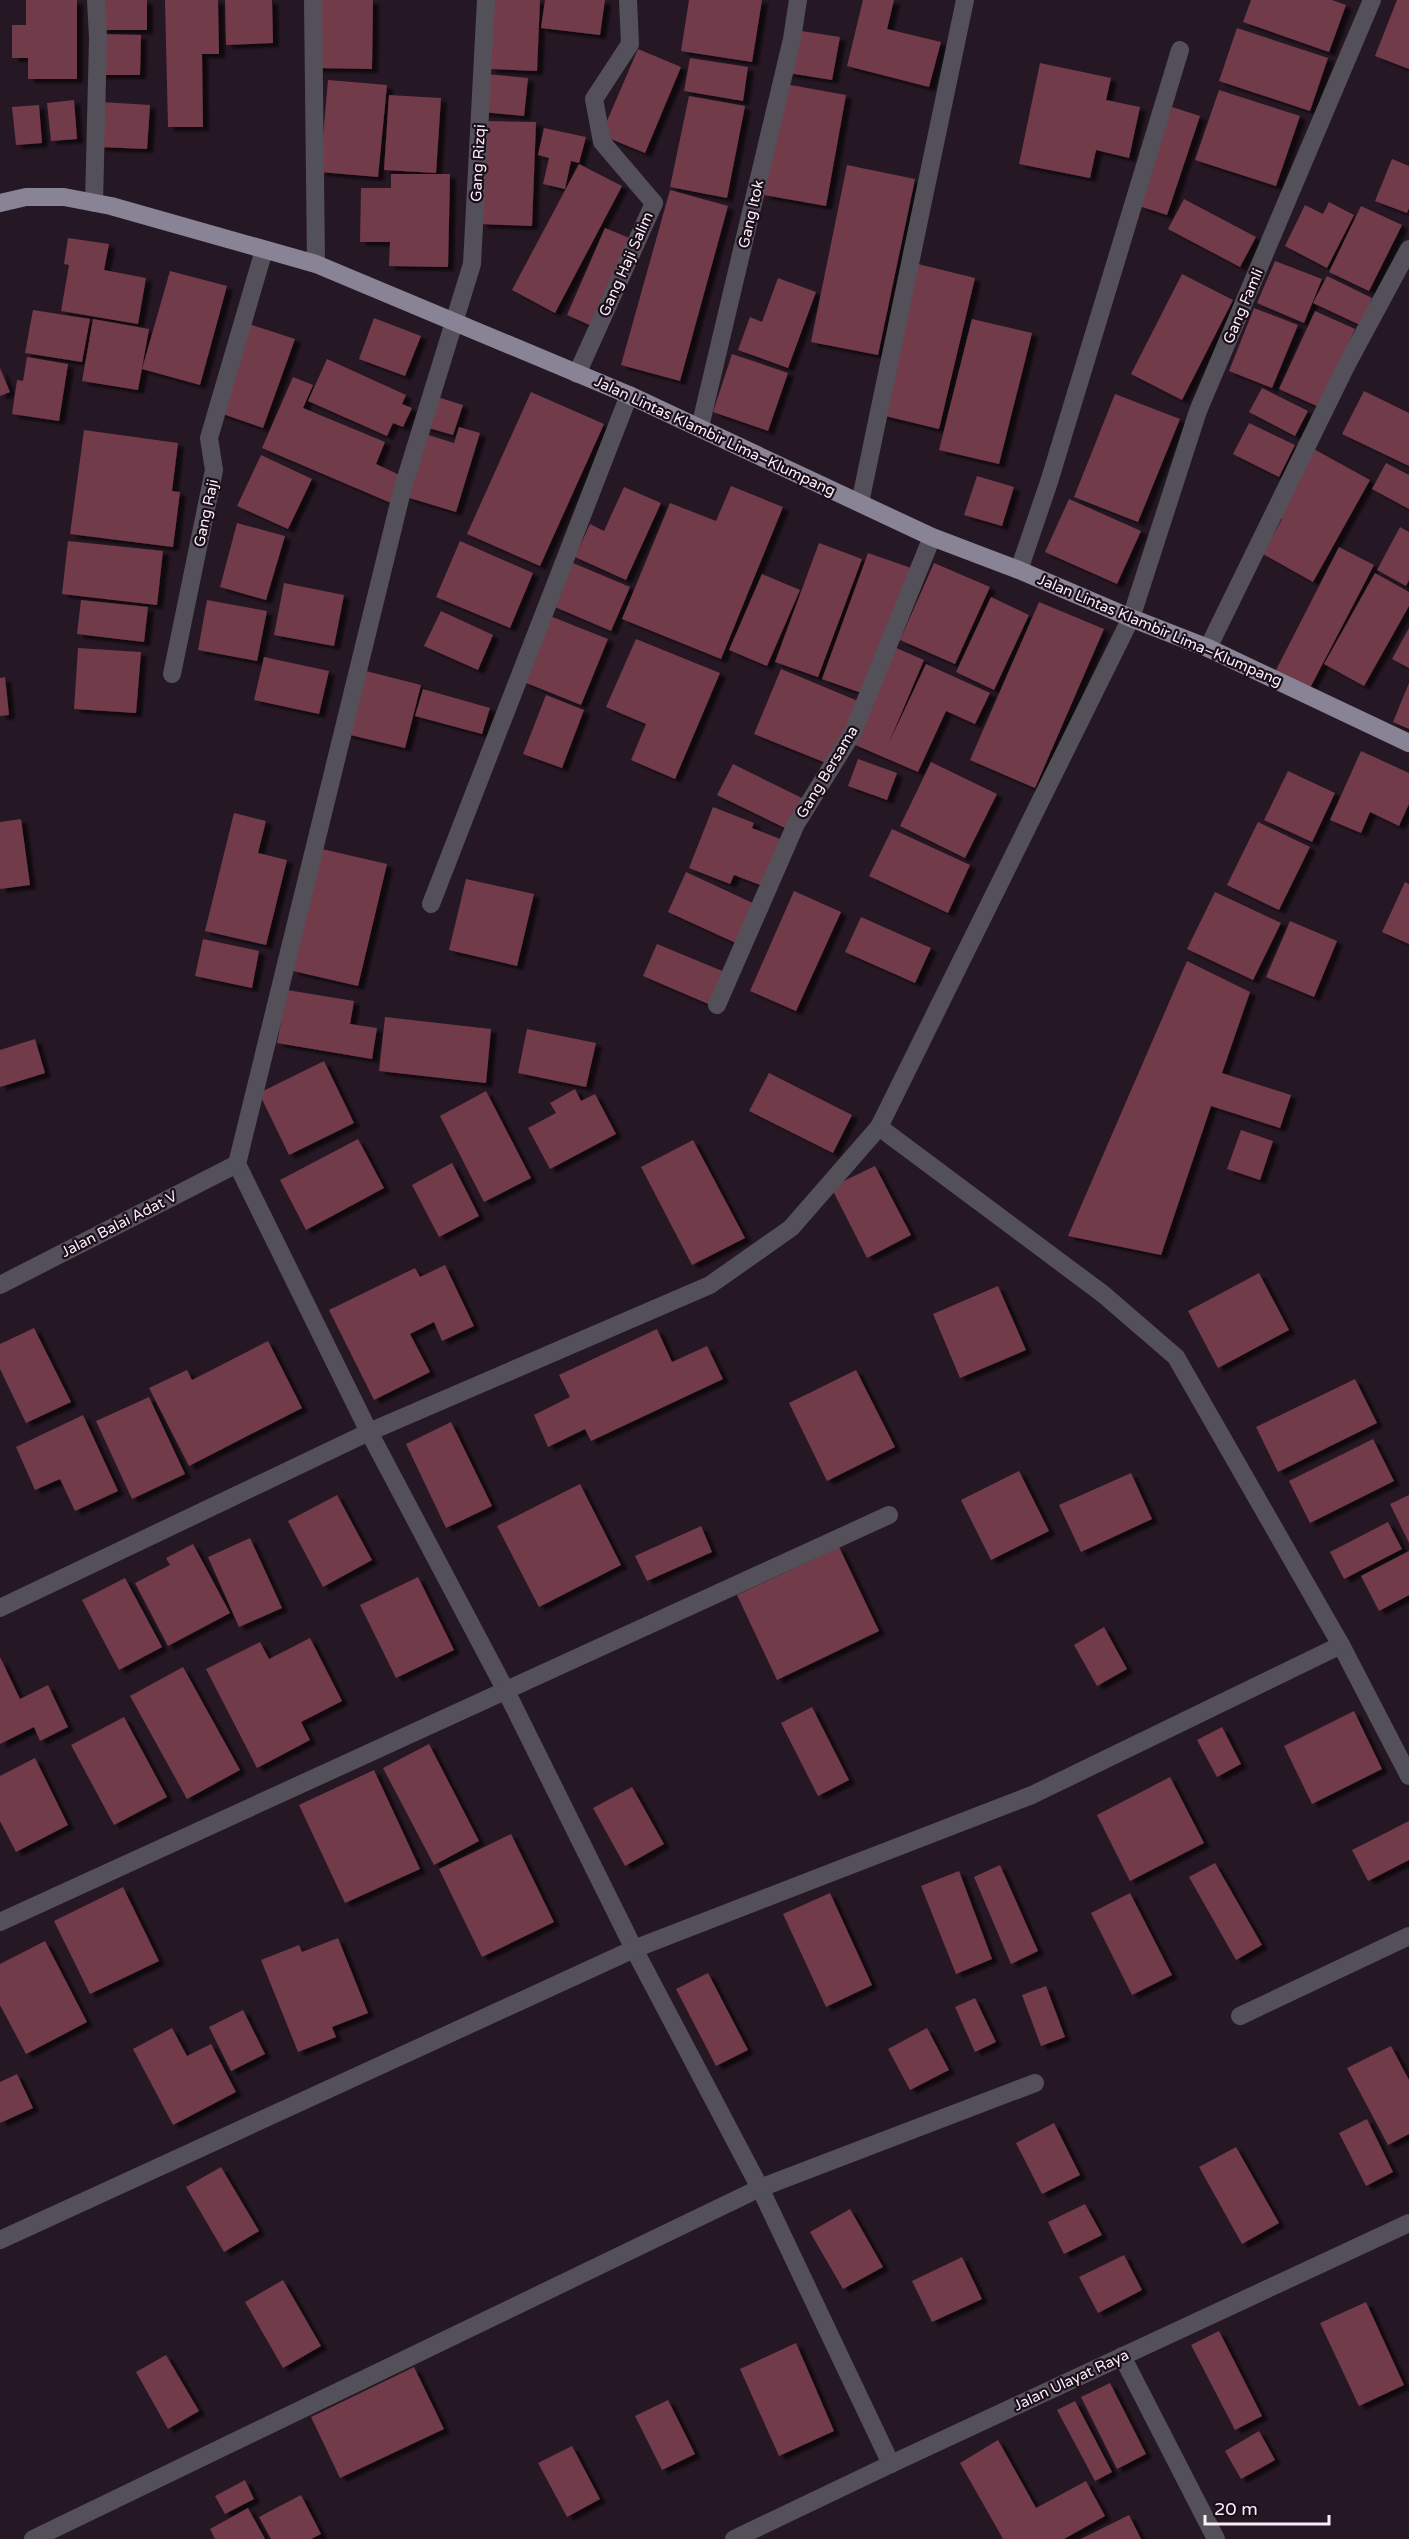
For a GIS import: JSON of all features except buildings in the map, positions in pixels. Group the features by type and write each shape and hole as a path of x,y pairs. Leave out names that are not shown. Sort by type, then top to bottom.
{"main road":[{"name":"Jalan Lintas Klambir Lima–Klumpang","path":"0,203 26,197 64,196 94,202 316,264 629,395 932,537 1019,570 1208,648 1409,743"}],"street":[{"path":"94,202 98,49 96,0"},
{"path":"313,0 316,264"},
{"name":"Gang Rizqi","path":"237,1164 402,491 472,264 486,0"},
{"name":"Gang Haji Salim","path":"577,374 654,203 602,142 594,99 630,44 628,0"},
{"name":"Gang Itok","path":"700,427 792,39 798,0"},
{"path":"860,503 965,0"},
{"name":"Gang Famli","path":"0,1608 369,1432 710,1285 790,1228 879,1127 1131,618 1198,411 1372,0"},
{"path":"1019,570 1049,482 1180,50"},
{"path":"1208,648 1346,366 1409,249"},
{"name":"Gang Raji","path":"172,674 214,470 209,438 264,250"},
{"path":"431,904 629,395"},
{"name":"Gang Bersama","path":"717,1005 796,824 854,732 932,537"},
{"path":"879,1127 1103,1294 1176,1357 1341,1645 1409,1776"},
{"path":"237,1164 369,1432 506,1690 634,1949 760,2188 891,2464"},
{"name":"Jalan Balai Adat V","path":"0,1285 237,1164"},
{"path":"0,1922 889,1515"},
{"path":"0,2240 634,1949 1032,1795 1341,1645"},
{"path":"1240,2016 1409,1936"},
{"path":"33,2539 760,2188 1035,2083"},
{"name":"Jalan Ulayat Raya","path":"734,2539 1409,2223"},
{"path":"1122,2356 1216,2539"}]}
